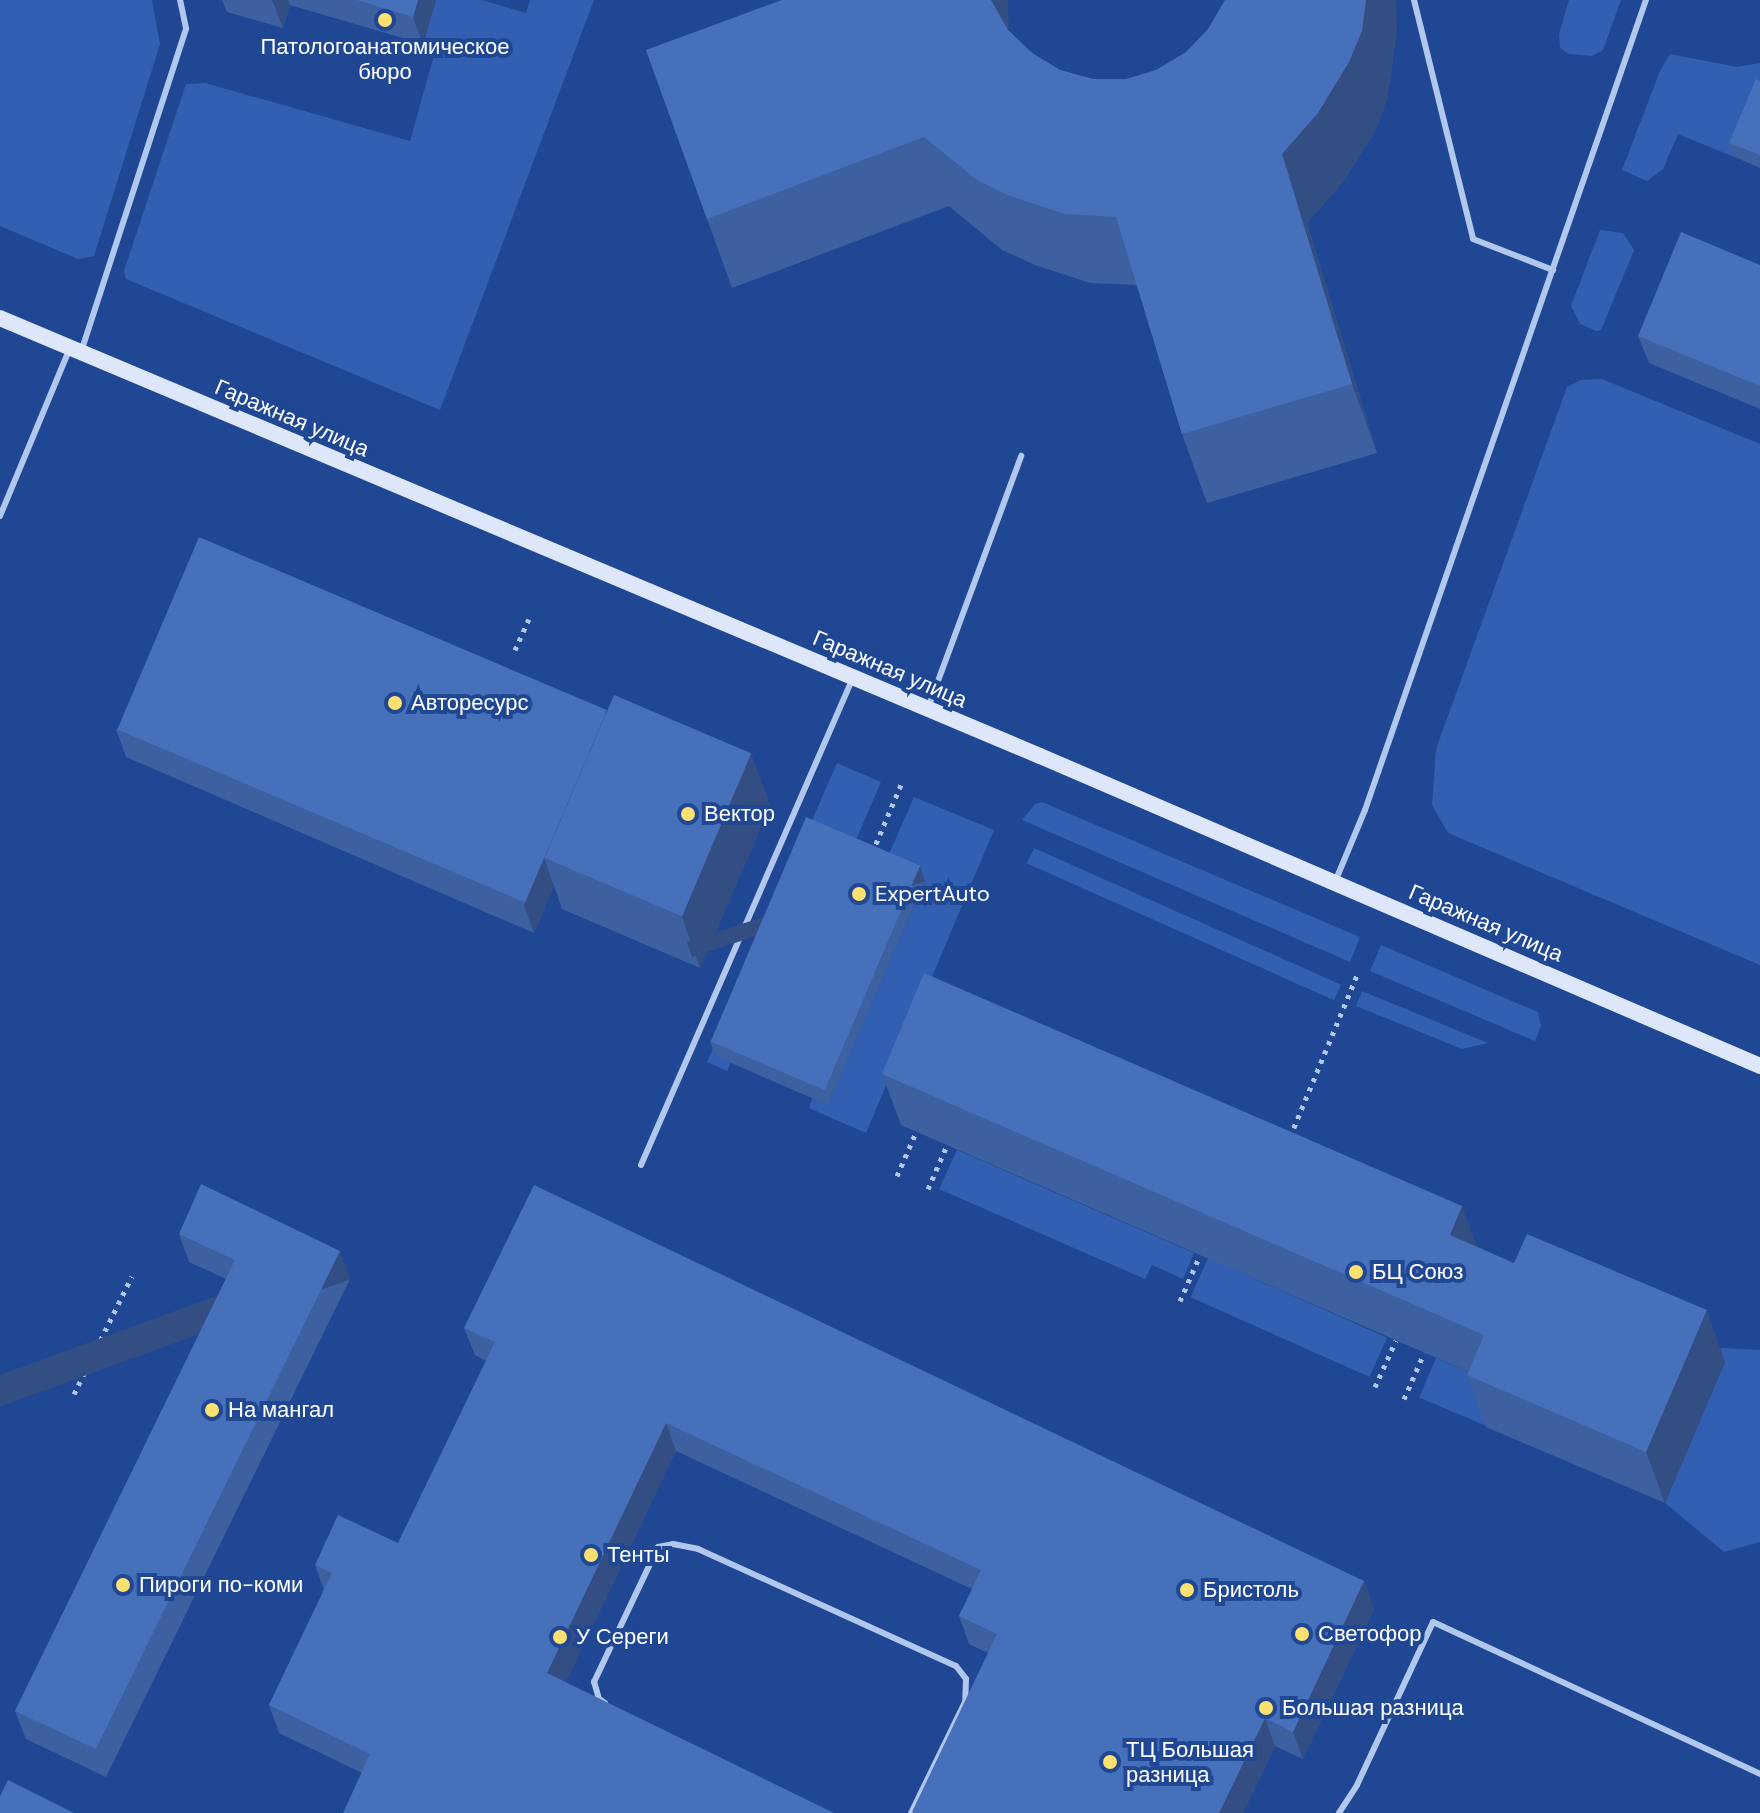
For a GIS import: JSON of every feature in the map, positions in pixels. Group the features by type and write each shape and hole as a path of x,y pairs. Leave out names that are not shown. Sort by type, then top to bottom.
{"street":[{"name":"Гаражная улица","path":"0,318 853,677 1760,1066"}],"lane":[{"path":"0,516 76,350 186,28 180,0"},
{"path":"1414,0 1473,239 1553,270"},
{"path":"1335,882 1365,810 1646,0"},
{"path":"928,709 1021,456"},
{"path":"641,1165 853,677"},
{"path":"610,1707 599,1699 594,1682 658,1547 673,1544 698,1549 956,1666 966,1679 965,1702 911,1813"},
{"path":"1339,1813 1357,1785 1433,1622 1760,1774"}],"path":[{"path":"515,650 529,619"},
{"path":"870,857 903,780"},
{"path":"1288,1142 1357,975"},
{"path":"897,1176 916,1132"},
{"path":"928,1189 947,1145"},
{"path":"1180,1301 1200,1255"},
{"path":"74,1394 132,1276"},
{"path":"1375,1387 1396,1340"},
{"path":"1404,1399 1424,1353"}],"shaded area":[{"path":"0,0 152,0 160,44 94,256 78,259 0,226"},
{"path":"436,0 482,0 526,13 530,0 594,0 440,410 126,279 124,271 186,84 205,83 410,141 436,48 423,44"},
{"path":"1569,0 1621,0 1603,50 1592,56 1569,54 1560,48 1559,34"},
{"path":"1670,54 1737,67 1760,63 1760,97 1734,157 1678,134 1663,169 1647,181 1622,170 1660,71"},
{"path":"1600,230 1623,233 1634,250 1601,330 1596,331 1580,324 1571,306"},
{"path":"1602,379 1760,444 1760,965 1448,833 1432,805 1436,749 1567,387 1581,380"},
{"path":"837,763 881,782 852,849 811,832 715,1055 731,1062 727,1071 707,1062"},
{"path":"914,797 994,830 866,1133 809,1108 812,1098 828,1104 925,881 885,863"},
{"path":"1042,802 1360,937 1350,962 1022,820 1035,804"},
{"path":"1034,848 1341,985 1334,1000 1027,864"},
{"path":"1381,945 1538,1012 1541,1026 1535,1041 1370,971"},
{"path":"1362,991 1488,1043 1462,1049 1356,1006"},
{"path":"957,1150 1194,1253 1183,1279 1152,1265 1145,1279 939,1189"},
{"path":"1208,1258 1387,1338 1370,1377 1191,1297"},
{"path":"1723,1348 1760,1350 1760,1542 1724,1552 1665,1503 1725,1362 1702,1352"},
{"path":"1436,1358 1503,1387 1486,1426 1419,1398"}],"building":[{"path":"357,0 418,0 413,17"},
{"path":"782,0 991,0 1008,30 1032,53 1060,70 1093,79 1126,79 1156,70 1186,52 1208,29 1225,0 1366,0 1362,31 1349,62 1318,113 1282,154 1352,384 1182,434 1116,217 1065,214 1010,196 977,180 924,137 707,219 646,50"},
{"path":"1756,79 1760,81 1760,155 1729,143"},
{"path":"1681,232 1760,265 1760,386 1638,336"},
{"path":"199,537 607,710 525,902 117,729"},
{"path":"614,695 751,753 682,916 545,858"},
{"path":"806,817 920,865 825,1090 711,1042"},
{"name":"БЦ Союз","path":"924,973 1462,1206 1450,1235 1514,1263 1527,1234 1707,1310 1646,1452 1467,1375 1484,1335 882,1074"},
{"path":"201,1184 340,1251 96,1749 15,1711 235,1260 179,1234"},
{"path":"534,1185 1364,1581 1293,1732 1265,1718 1219,1813 912,1812 997,1634 959,1616 981,1570 666,1423 547,1673 834,1813 343,1813 370,1754 269,1705 332,1573 315,1565 338,1515 398,1543 495,1342 464,1328"},
{"path":"8,1780 74,1813 0,1813 0,1796"}],"place":[{"name":"Патологоанатомическое бюро","path":"385,20"},
{"name":"Авторесурс","path":"395,703"},
{"name":"Вектор","path":"688,814"},
{"name":"ExpertAuto","path":"859,894"},
{"name":"БЦ Союз","path":"1356,1272"},
{"name":"На мангал","path":"212,1410"},
{"name":"Тенты","path":"591,1555"},
{"name":"Пироги по-коми","path":"123,1585"},
{"name":"Бристоль","path":"1187,1590"},
{"name":"Светофор","path":"1302,1634"},
{"name":"У Сереги","path":"560,1637"},
{"name":"Большая разница","path":"1266,1708"},
{"name":"ТЦ Большая разница","path":"1110,1762"}]}
